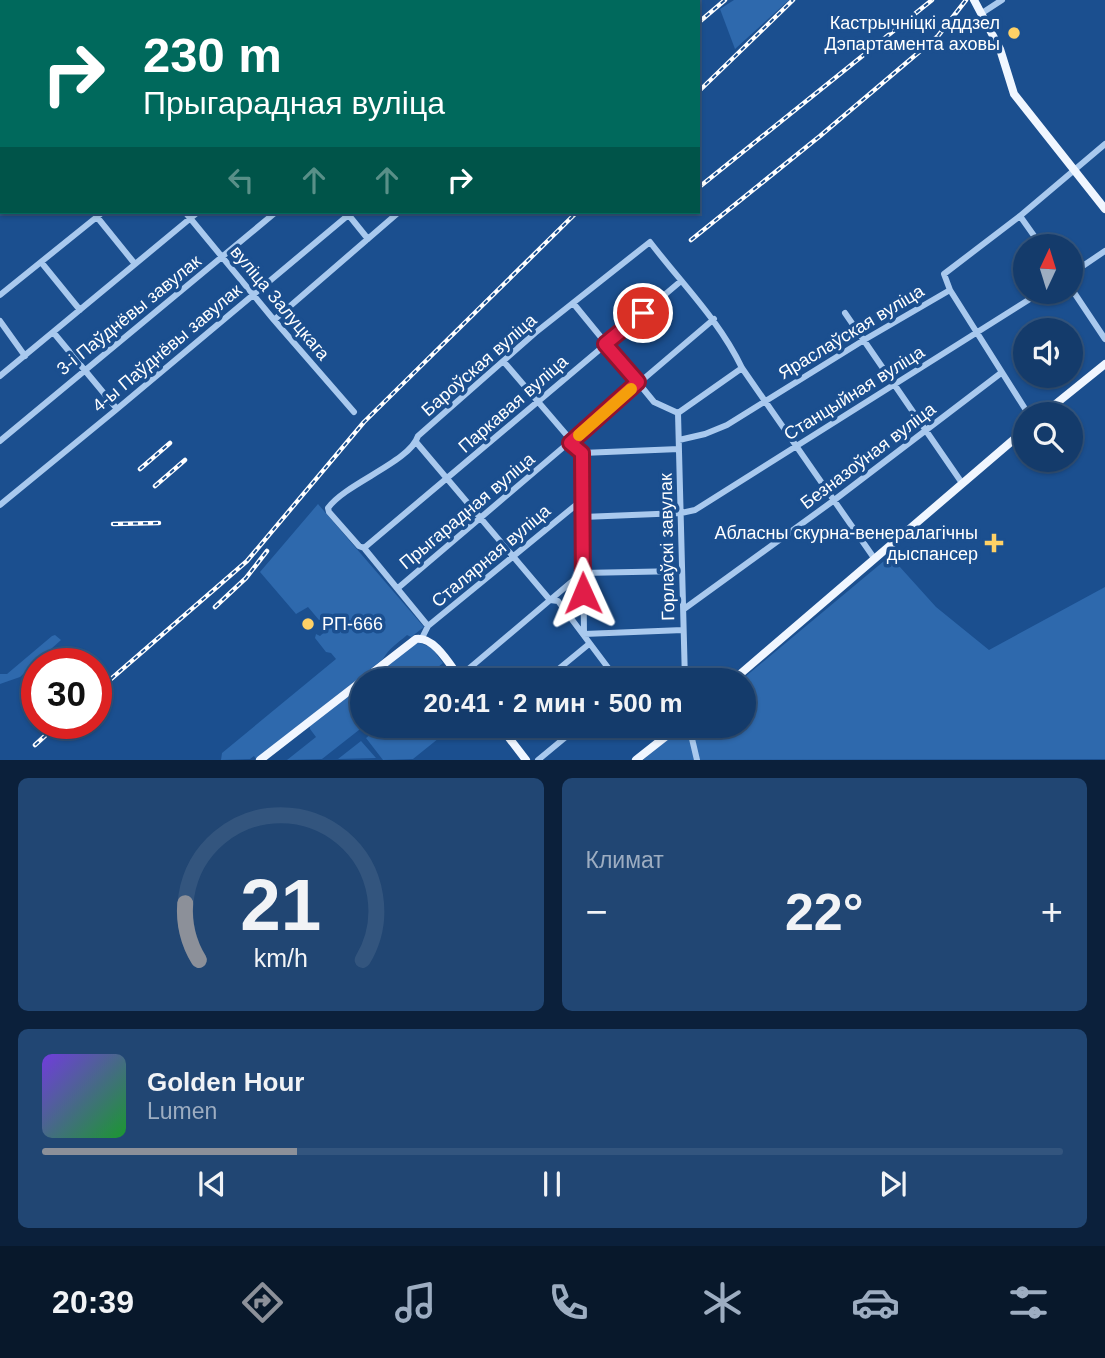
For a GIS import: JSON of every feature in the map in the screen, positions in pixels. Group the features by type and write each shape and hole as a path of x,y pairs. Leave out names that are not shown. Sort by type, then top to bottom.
{"main road":[{"path":"974,0 1000,49 1014,94 1105,209"},
{"path":"1058,402 1105,363"},
{"path":"747,668 1013,440"},
{"path":"260,760 409,643 422,638 431,643 452,668"},
{"path":"509,738 526,760"},
{"path":"636,760 663,739"}],"street":[{"path":"982,13 1002,0"},
{"name":"Яраслаўская вуліца","path":"679,440 727,425 950,290 944,274 1020,216 1105,144"},
{"path":"0,295 100,214 135,264"},
{"name":"вуліца Залуцкага","path":"188,214 354,412"},
{"path":"0,376 196,214"},
{"name":"3-і Паўднёвы завулак","path":"0,441 274,214"},
{"name":"4-ы Паўднёвы завулак","path":"0,505 117,410 347,214"},
{"path":"349,214 368,239"},
{"path":"274,320 397,214"},
{"path":"1020,216 1033,234"},
{"name":"Бароўская вуліца","path":"364,548 359,546 328,508 352,488 392,462 416,442 418,436 573,303 650,242 681,281"},
{"path":"1083,266 1105,251"},
{"path":"41,262 80,310"},
{"path":"681,281 714,319 764,401 874,558"},
{"name":"Паркавая вуліца","path":"364,548 681,281"},
{"path":"950,290 1020,402"},
{"path":"573,303 654,402 678,413 742,368"},
{"name":"Станцыйная вуліца","path":"681,513 695,510 1022,304"},
{"path":"1082,304 1105,339"},
{"path":"845,313 962,483"},
{"name":"Прыгарадная вуліца","path":"398,588 714,319"},
{"path":"0,321 25,356"},
{"path":"53,332 117,410"},
{"path":"504,362 570,443 582,453 679,449"},
{"name":"Безназоўная вуліца","path":"684,609 833,501 1001,373"},
{"name":"Горлаўскі завулак","path":"678,413 684,668"},
{"path":"416,442 550,600 558,601 608,668"},
{"path":"582,453 584,634"},
{"name":"Сталярная вуліца","path":"422,638 428,626 582,500"},
{"path":"583,517 681,513"},
{"path":"364,548 428,626"},
{"path":"473,668 582,573 682,571"},
{"path":"584,634 683,630"},
{"path":"560,668 589,644"},
{"path":"538,760 565,738"},
{"path":"692,738 697,760"}],"shaded area":[{"path":"734,0 789,0 735,49 720,9"},
{"path":"318,504 424,627 411,637 407,635 372,668 350,668 350,685 256,759 254,756 250,759 221,760 222,753 336,659 326,652 315,638 316,634 320,636 330,627 323,618 319,620 308,607 296,614 260,572"},
{"path":"890,556 936,607 989,650 1105,587 1105,759 643,760 670,738 756,738 756,668"},
{"path":"55,635 61,640 52,648 38,648"},
{"path":"418,642 432,648 443,663 437,668 382,668"},
{"path":"21,662 21,676 0,684 0,674 7,674"},
{"path":"350,693 350,737 322,759 287,760 316,737 310,725"},
{"path":"366,738 439,738 413,759 383,760"},
{"path":"361,741 376,758 338,759"}],"railway":[{"path":"700,21 725,0"},
{"path":"700,90 793,0"},
{"path":"700,186 932,0"},
{"path":"691,240 938,36 966,0"},
{"path":"112,678 247,561 364,422 575,214"},
{"path":"140,469 170,443"},
{"path":"155,486 185,460"},
{"path":"113,524 159,523"},
{"path":"215,607 246,578 267,551"},
{"path":"35,745 42,739"}],"slow traffic":[{"path":"579,435 631,389"}],"place":[{"name":"Кастрычніцкі аддзел Дэпартамента аховы","path":"1014,33"},
{"name":"Абласны скурна-венералагічны дыспансер","path":"994,543"},
{"name":"РП-666","path":"308,624"}],"route":[{"path":"583,593 582,453 570,443 638,382 605,344 643,313"}]}
